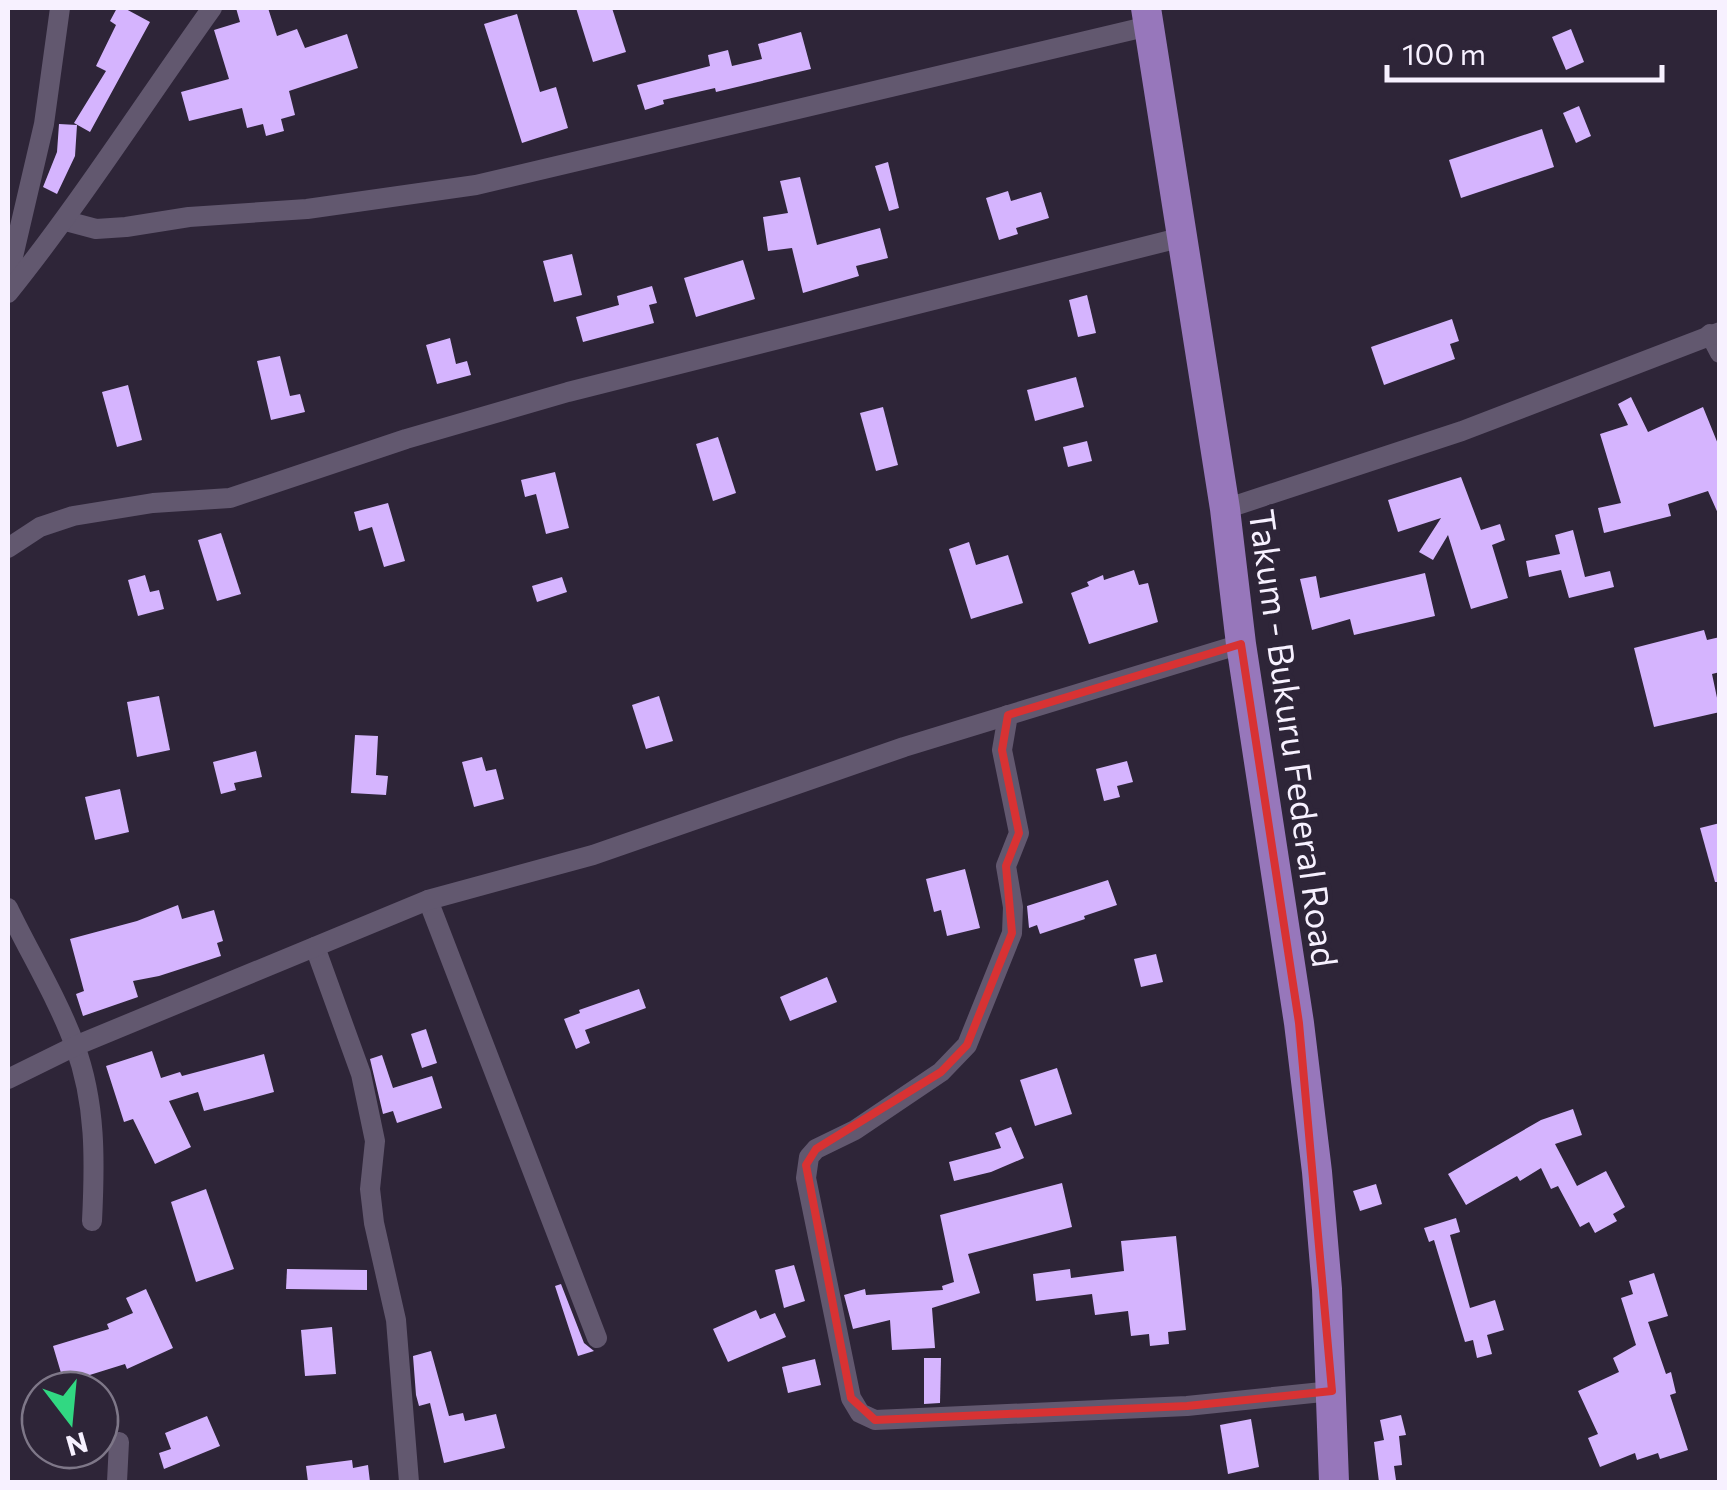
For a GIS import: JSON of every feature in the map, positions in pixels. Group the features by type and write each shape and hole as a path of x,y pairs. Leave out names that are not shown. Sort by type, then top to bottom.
{"main road":[{"name":"Takum - Bukuru Federal Road","path":"1148,17 1225,509 1299,1023 1315,1154 1332,1391 1334,1482"}],"street":[{"path":"8,278 44,124 60,8"},
{"path":"8,293 66,221 107,155 212,8"},
{"path":"66,221 96,228 189,217 307,210 476,184 1148,17"},
{"path":"8,548 40,527 73,516 154,502 230,498 406,439 568,392 1183,237"},
{"path":"1225,509 1462,431 1716,340"},
{"path":"8,1078 75,1046 428,900 593,855 904,747 1242,644"},
{"path":"1008,715 1002,750 1019,833 1006,866 1013,907 1012,933 967,1045 941,1072 856,1130 816,1149 806,1165 852,1398 860,1413 875,1420 1188,1406 1332,1391"},
{"path":"428,900 597,1338"},
{"path":"8,908 13,933 75,1046 89,1099 96,1148 92,1221"},
{"path":"315,947 361,1074 376,1140 370,1190 396,1320 410,1482"}],"highlighted area":[{"path":"1241,644 1299,1023 1332,1391 1187,1406 875,1420 851,1398 806,1165 816,1149 941,1072 967,1045 1012,933 1006,866 1019,833 1002,750 1008,715"}],"building":[{"path":"117,8 150,22 90,132 74,123 106,71 96,66 116,25 110,21"},
{"path":"236,8 268,8 277,36 297,29 305,48 347,34 358,68 289,91 295,115 281,119 284,131 266,136 263,124 247,128 242,108 189,121 181,92 229,79 214,30 240,22"},
{"path":"576,8 612,8 626,52 593,62"},
{"path":"517,14 540,92 556,87 568,128 522,143 484,24"},
{"path":"1571,29 1584,62 1566,70 1552,37"},
{"path":"801,32 811,69 716,92 715,88 663,100 664,104 645,110 637,85 710,66 708,55 728,50 732,66 762,59 758,44"},
{"path":"1579,106 1591,136 1576,143 1563,113"},
{"path":"59,124 77,125 75,156 57,194 43,187 57,152"},
{"path":"1542,129 1554,167 1461,198 1449,160"},
{"path":"888,162 899,208 889,211 875,166"},
{"path":"800,177 817,245 880,228 888,258 856,266 859,276 803,293 792,248 768,251 763,217 788,213 780,181"},
{"path":"1008,191 1011,201 1041,192 1049,218 1016,228 1018,234 999,240 986,198"},
{"path":"572,254 582,295 554,302 543,261"},
{"path":"743,260 755,299 696,317 684,278"},
{"path":"652,286 657,303 649,305 654,323 583,342 576,317 619,305 617,296"},
{"path":"1087,295 1096,333 1078,337 1069,300"},
{"path":"1452,319 1459,341 1450,344 1455,359 1384,385 1371,347"},
{"path":"450,338 456,364 467,361 471,375 437,384 426,345"},
{"path":"280,356 290,396 300,394 305,412 271,420 257,361"},
{"path":"1076,377 1084,407 1035,421 1027,390"},
{"path":"128,385 142,440 117,447 102,392"},
{"path":"1631,397 1648,432 1703,407 1720,449 1720,518 1708,491 1668,504 1671,516 1604,533 1598,508 1621,503 1600,434 1628,425 1618,404"},
{"path":"883,407 898,465 876,471 860,413"},
{"path":"718,437 736,493 713,501 696,444"},
{"path":"1087,441 1092,461 1068,467 1063,447"},
{"path":"555,472 569,528 546,534 536,494 525,497 521,480"},
{"path":"1461,477 1481,530 1500,524 1505,540 1492,545 1508,598 1471,609 1448,535 1433,560 1419,552 1441,518 1398,532 1388,500"},
{"path":"388,503 405,561 384,567 372,527 359,531 354,512"},
{"path":"1573,530 1585,577 1610,571 1614,587 1569,598 1561,570 1529,577 1526,561 1560,554 1555,535"},
{"path":"221,533 241,594 217,601 198,540"},
{"path":"969,542 976,565 1008,555 1023,603 971,619 949,549"},
{"path":"1134,570 1139,585 1148,583 1158,622 1089,644 1071,593 1103,575 1104,580"},
{"path":"1425,573 1435,616 1354,635 1350,619 1312,630 1300,579 1316,576 1320,598"},
{"path":"145,575 150,592 159,590 164,609 138,616 128,580"},
{"path":"562,577 567,592 537,602 532,586"},
{"path":"1704,630 1707,640 1720,637 1720,672 1712,674 1720,712 1654,727 1634,648"},
{"path":"159,696 170,750 137,757 127,702"},
{"path":"659,696 673,741 646,749 632,705"},
{"path":"355,735 378,736 376,775 388,776 386,795 351,793"},
{"path":"256,751 262,777 234,783 236,790 221,794 213,762"},
{"path":"482,757 486,771 496,769 504,799 474,807 462,762"},
{"path":"1127,761 1133,782 1117,786 1120,797 1104,801 1096,769"},
{"path":"120,789 129,832 95,840 85,797"},
{"path":"1720,823 1720,882 1715,882 1700,828"},
{"path":"965,869 980,928 947,936 941,910 934,912 926,879"},
{"path":"1108,880 1117,905 1040,934 1037,925 1029,928 1027,906"},
{"path":"178,905 182,919 214,910 223,941 217,943 221,956 133,981 138,997 83,1016 76,994 84,991 70,939"},
{"path":"1156,954 1163,982 1141,987 1134,959"},
{"path":"827,977 837,1002 790,1021 780,997"},
{"path":"639,989 646,1008 585,1030 590,1043 576,1049 564,1019"},
{"path":"426,1029 437,1063 422,1068 411,1034"},
{"path":"152,1051 161,1078 264,1054 274,1092 204,1111 198,1092 169,1101 191,1147 155,1164 133,1119 124,1122 106,1066"},
{"path":"382,1055 393,1088 432,1076 442,1108 397,1123 393,1111 383,1114 370,1059"},
{"path":"1057,1068 1072,1114 1035,1126 1020,1080"},
{"path":"1573,1109 1582,1135 1555,1144 1577,1186 1606,1171 1625,1207 1613,1214 1617,1221 1595,1233 1589,1222 1580,1227 1558,1186 1551,1189 1541,1168 1520,1181 1517,1176 1466,1205 1448,1174 1541,1120"},
{"path":"1011,1127 1024,1158 954,1181 949,1162 1001,1148 995,1133"},
{"path":"1062,1183 1072,1227 968,1254 980,1293 932,1308 935,1348 892,1350 890,1320 853,1329 844,1295 865,1289 866,1295 943,1290 942,1286 954,1282 940,1215"},
{"path":"1376,1184 1382,1204 1360,1211 1353,1191"},
{"path":"206,1189 234,1269 196,1282 171,1202"},
{"path":"1456,1218 1460,1232 1450,1235 1470,1308 1495,1300 1504,1330 1487,1335 1492,1354 1477,1358 1473,1340 1465,1342 1434,1240 1429,1242 1424,1228"},
{"path":"1176,1236 1186,1330 1168,1332 1169,1344 1150,1346 1149,1334 1131,1336 1128,1311 1095,1315 1092,1294 1036,1301 1033,1274 1070,1269 1071,1278 1124,1271 1121,1241"},
{"path":"794,1265 805,1301 784,1308 775,1270"},
{"path":"287,1269 367,1270 367,1290 286,1289"},
{"path":"1654,1273 1668,1316 1648,1322 1666,1374 1671,1372 1676,1393 1670,1395 1688,1450 1660,1459 1658,1453 1637,1460 1635,1453 1600,1467 1588,1438 1598,1434 1578,1391 1619,1372 1613,1358 1636,1345 1621,1298 1633,1294 1629,1281"},
{"path":"561,1284 584,1343 594,1351 578,1356 555,1286"},
{"path":"146,1289 173,1348 127,1369 125,1364 106,1370 60,1370 53,1346 109,1329 107,1324 133,1313 126,1298"},
{"path":"756,1310 760,1319 775,1313 786,1337 728,1362 713,1329"},
{"path":"332,1327 336,1374 305,1376 301,1330"},
{"path":"431,1351 449,1416 463,1413 465,1421 496,1414 505,1448 444,1463 430,1403 419,1406 416,1395 413,1356"},
{"path":"924,1358 941,1358 940,1403 924,1404"},
{"path":"815,1359 821,1385 788,1393 782,1367"},
{"path":"1401,1415 1406,1435 1399,1436 1402,1465 1394,1466 1396,1480 1379,1482 1374,1442 1384,1440 1380,1420"},
{"path":"207,1416 220,1446 164,1469 159,1453 171,1449 165,1433"},
{"path":"1251,1419 1259,1467 1228,1474 1220,1425"},
{"path":"352,1460 353,1468 368,1465 370,1482 308,1482 306,1466"}]}
